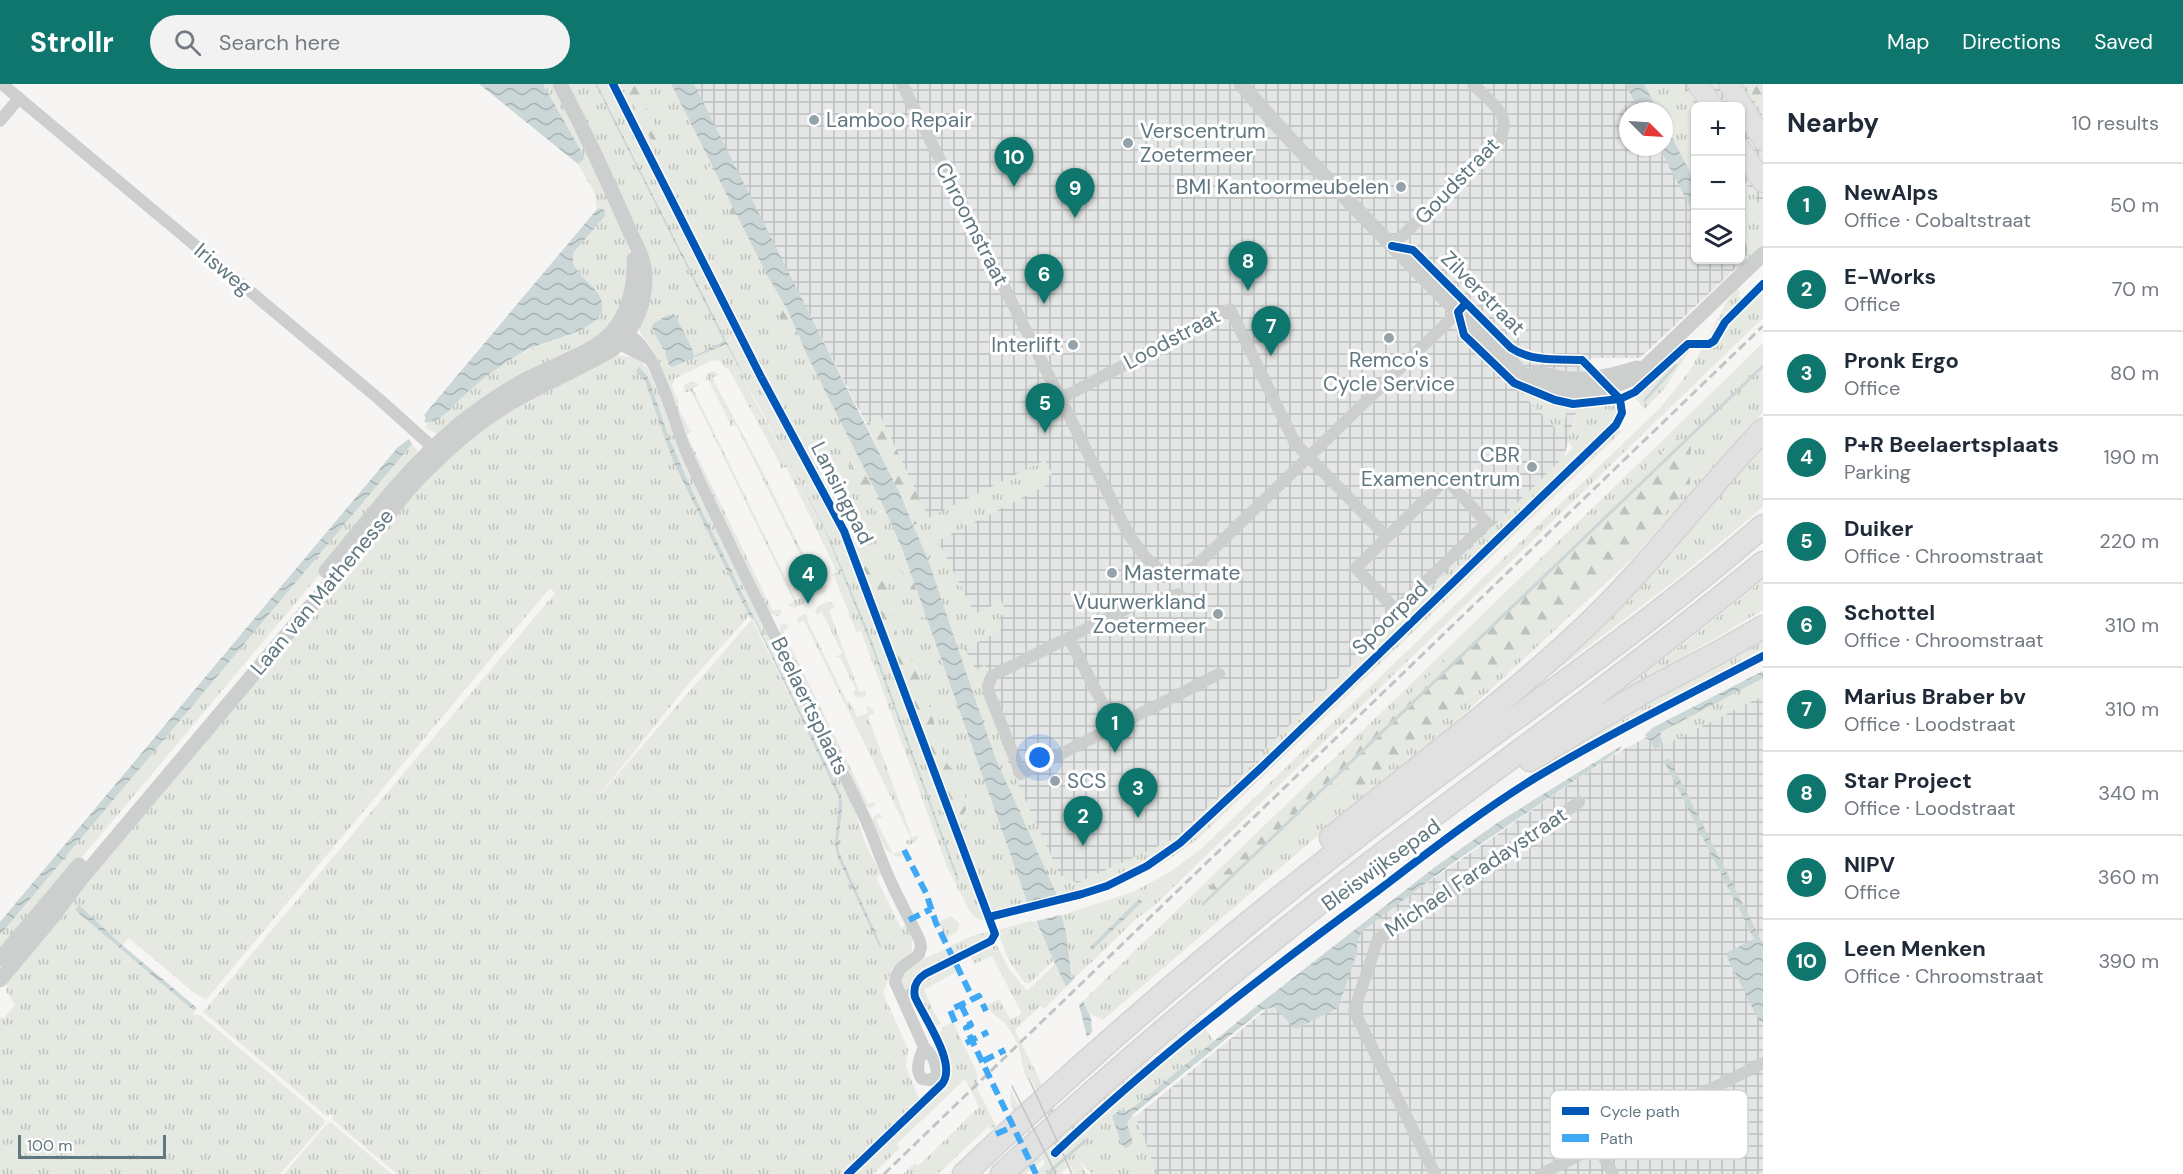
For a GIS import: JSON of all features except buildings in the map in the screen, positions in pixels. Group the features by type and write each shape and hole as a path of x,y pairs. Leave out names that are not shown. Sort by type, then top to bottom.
{"highway":[{"path":"964,1174 1276,884 1480,717 1588,625 1664,544 1763,430"},
{"path":"1119,1032 1238,931 1335,853 1650,618 1763,526"},
{"path":"1002,1174 1100,1085 1293,923 1604,688 1763,563"},
{"path":"1406,836 1611,711 1763,627"}],"main road":[{"path":"1698,84 1710,102"},
{"path":"1730,84 1763,140"},
{"path":"1745,155 1763,182"}],"street":[{"name":"Irisweg","path":"2,84 379,399 437,451"},
{"name":"Laan van Mathenesse","path":"0,959 437,451 474,412 526,380 594,346 620,336 622,318 633,288 633,241 607,178 560,84"},
{"name":"Chroomstraat","path":"902,84 1128,533 1147,558 1167,573 1177,574 1196,566 1458,312"},
{"name":"Zilverstraat","path":"1241,84 1392,246 1512,364 1549,376 1580,381 1601,378 1645,365 1763,254"},
{"name":"Goudstraat","path":"1392,246 1502,136 1505,128 1503,115 1473,84"},
{"path":"0,121 19,98"},
{"name":"Loodstraat","path":"1060,399 1230,309 1295,443 1308,457"},
{"name":"Beelaertsplaats","path":"620,336 649,359 660,378 685,450 862,812 891,882 920,941 919,954 900,967 895,981 924,1047"},
{"name":"Laan van Mathenesse","path":"0,980 81,879 416,481 437,451"},
{"path":"1308,457 1387,537"},
{"path":"1446,478 1487,523 1396,610 1356,568 1387,537 1446,478"},
{"path":"1179,594 1167,598 1144,600 992,676 989,681 989,693 1021,774 1219,674"},
{"path":"1069,638 1114,726"},
{"name":"Michael Faradaystraat","path":"1435,1174 1354,1011 1378,939 1579,802"},
{"path":"1709,1090 1763,1063"},
{"path":"1541,1174 1572,1159"},
{"path":"1605,1159 1613,1174"}],"shaded area":[{"path":"693,84 1763,84 1763,243 1745,260 1745,102 1691,102 1691,264 1741,264 1640,358 1591,358 1561,468 1242,780 1174,841 1060,894 990,728 902,493"},
{"path":"1763,674 1763,1174 1148,1174 1129,1122 1364,929 1606,759"}],"green space":[{"path":"543,84 554,84 617,215 629,248 632,278 611,327 437,434 425,428 427,423 440,418 483,379 524,352 570,335 589,325 601,310 602,302 599,295 581,274 573,260 574,252 605,216 600,208 596,207 595,194 578,164 585,158"},
{"path":"564,84 595,84 755,401 824,528 870,643 957,880 868,631 825,528 756,400 597,84 609,84 743,352 836,520 862,582 988,921 977,919 970,912 947,867 861,631 854,633 856,631 834,576 831,576 837,572 786,467 779,469 781,467 777,458 728,368 725,368 720,361 713,360 674,379 672,387 679,403 677,405 690,431 693,431 687,435 773,611 781,609 778,616 770,614 690,451 663,374 651,347 640,333 648,285"},
{"path":"616,84 671,84 712,166 708,168 740,234 746,232 766,273 759,279 801,355 807,355 853,444 848,447 847,459 861,485 868,505 881,512 885,510 901,546 1028,904 994,912 990,909 958,824 968,806 956,773 948,765 939,749 934,722 916,666 902,651 894,622 892,601 856,520 857,555"},
{"path":"624,84 635,84 664,144 655,148"},
{"path":"1644,84 1681,84 1693,102 1691,102 1691,174 1673,139 1673,102 1653,102"},
{"path":"1744,84 1763,84 1763,115 1762,114"},
{"path":"713,166 746,232 740,234 707,168"},
{"path":"1745,181 1763,210 1763,246 1745,263 1745,257 1749,253 1745,242"},
{"path":"1734,264 1743,264 1738,269"},
{"path":"767,273 788,311 807,355 801,356 758,278"},
{"path":"1763,287 1763,318 1154,906 1136,919 1072,981 1062,915 1135,891 1173,870 1202,848 1660,408 1688,373 1703,347 1711,347 1715,344 1730,318"},
{"path":"1737,289 1741,298 1722,317 1707,340 1726,303"},
{"path":"1763,343 1763,412 1633,558 1449,728 1328,827 1103,1020 1089,1013 1083,1001","holes":["1678,437 1691,447 1690,484 1638,543 1486,682 1361,789 1337,792 1223,900 1210,887"]},
{"path":"1690,346 1692,347 1664,389 1645,409 1633,396"},
{"path":"613,355 638,358 647,368 657,385 679,452 855,811 865,843 881,874 876,877 901,928 906,925 912,938 912,951 892,969 883,993 908,1049 906,1067 920,1101 845,1174 397,1174 333,1120 332,1114 326,1116 203,1012 555,593 550,588 206,1000 193,992 129,938 122,945 80,906 75,910 194,1011 193,1015 200,1015 325,1120 280,1174 0,1174 0,1017 4,1018 15,1005 6,991 7,979 432,471 482,427","holes":["641,374 651,385 669,438 696,499 842,801 839,852 880,947 838,858 835,846 839,798 752,619 592,804 691,681 749,616 673,461 651,395"]},
{"path":"1481,356 1509,382 1533,395 1568,405 1564,426 1557,437 1554,437 1558,431 1515,387 1512,389"},
{"path":"713,371 719,374 712,378 758,462 819,586 826,585 826,592 814,596 811,593 817,589 736,425 729,427 730,423 709,381 706,380 707,374"},
{"path":"692,381 699,384 693,389 796,600 804,598 803,604 795,608 788,605 794,601 691,391 684,393 684,385"},
{"path":"1613,403 1619,411 1615,422 1465,567 1459,560 1573,448 1567,440 1574,426 1577,405"},
{"path":"881,417 929,518 914,525 866,424"},
{"path":"1617,428 1621,432 1199,838 1166,861 1135,878 1101,892 1062,903 1102,891 1138,875 1191,838"},
{"path":"1678,437 1691,447 1690,484 1638,543 1486,682 1361,789 1337,793 1223,900 1209,887"},
{"path":"1763,440 1763,507 1672,583 1516,701"},
{"path":"412,444 418,451 405,473 0,955 0,935"},
{"path":"853,444 885,510 877,512 868,505 845,453"},
{"path":"1045,460 1052,474 1044,479 1047,485 938,541 975,614 1001,601 1007,614 996,620 1001,630 965,649 976,670 985,665 988,673 982,681 1009,764 1060,875 1077,883 1176,838 1255,762 1259,765 1205,819 1160,856 1113,881 1057,897 995,757 914,525"},
{"path":"856,520 863,520 892,601 894,622 902,651 916,666 934,722 939,749 948,765 956,773 968,806 958,824 857,555"},
{"path":"900,544 926,617 919,617 893,549"},
{"path":"1456,563 1462,570 1261,763 1256,758"},
{"path":"1763,580 1763,610 1625,695 1588,715 1695,635"},
{"path":"831,602 835,608 829,610 859,692 866,691 866,695 862,698 855,696 853,692 856,690 840,657 836,657 842,653 822,612 815,613 817,607"},
{"path":"805,614 809,618 807,620 847,702 850,701 857,717 868,713 866,706 873,709 874,713 868,716 912,837 919,835 916,842 909,845 905,842 911,838 804,621 797,623 798,617"},
{"path":"786,623 789,628 783,631 868,804 875,802 875,806 870,808 865,806 780,633 780,625"},
{"path":"1763,639 1763,649 1546,766 1545,761 1659,694"},
{"path":"1763,678 1763,696 1664,745 1660,737 1661,732"},
{"path":"879,813 882,817 876,820 893,854 899,851 905,855 897,857 886,850 872,821"},
{"path":"951,916 959,923 959,929 946,938 947,933 944,934 939,922"},
{"path":"1034,920 1066,987 1044,1009 1040,1006 1015,1030 1065,1131 1199,1019 1201,1023 1107,1101 1068,1137 1070,1141 1204,1027 1214,1041 1131,1109 1120,1110 1131,1145 1127,1123 1132,1115 1137,1120 1157,1174 1092,1174 1080,1161 1086,1174 1074,1174 1070,1165 1060,1174 1034,1174 1045,1164 1043,1159 1026,1174 1018,1174 1031,1136 1012,1110 1011,1090 1041,1152 1058,1138 1031,1079 1027,1080 1016,1040 1005,1023 992,1013 987,1005 1000,999 1010,1019 1021,1014 1020,1010 992,956 974,964 971,957 972,954 995,942 1009,969 1027,991 1055,964 1053,961 1030,983 1025,983 1009,961 997,930"},
{"path":"991,931 990,939 955,956 950,946 972,936"},
{"path":"945,949 950,958 927,969 916,979 912,993 915,1002 911,1004 900,979 907,967"},
{"path":"952,963 956,972 924,990 940,1024 933,1028 921,1003 918,988 921,982"},
{"path":"953,1022 977,1073 978,1090 996,1126 991,1129 1013,1174 989,1126 938,1174 903,1174 915,1163 918,1166 979,1107 965,1079 897,1144 900,1148 873,1174 851,1174 945,1084 948,1077 948,1064 935,1033 942,1031 941,1028"},
{"path":"331,1122 392,1174 284,1174 324,1127"}],"water":[{"path":"479,84 543,84 585,158 578,164"},
{"path":"595,84 756,400 825,528 868,631 959,880 957,880 870,643 824,528 726,344 672,367 669,365 666,350 663,349 652,328 653,324 667,315 675,315 694,356 724,341"},
{"path":"671,84 694,84 900,494 928,560 995,757 1056,893 1066,932 1072,981 1066,987 1028,904 901,546 807,355 788,311 766,273"},
{"path":"1625,84 1644,84 1653,102 1635,102"},
{"path":"1673,139 1691,174 1691,208 1664,156 1673,156"},
{"path":"598,208 605,210 605,216 574,252 573,260 575,267 593,287 602,302 602,310 598,317 582,329 516,356 476,385 440,418 427,423 424,421 426,418 424,415"},
{"path":"639,367 651,385 669,438 696,499 841,795 839,852 881,945 880,948 838,858 835,846 839,798 754,620 749,616 673,461 645,381 636,371"},
{"path":"409,439 412,444 0,935 0,922 398,447"},
{"path":"1763,671 1763,678 1661,732 1660,737 1664,745 1655,749 1645,735 1652,728"},
{"path":"1621,746 1621,749 1457,860 1362,931 1338,1008 1296,1029 1274,1007 1262,1010 1132,1115 1127,1123 1133,1143 1126,1148 1122,1145 1112,1116 1120,1110 1131,1109 1258,1005 1435,867 1500,821"},
{"path":"1669,758 1763,944 1763,1023 1759,1021 1727,957 1728,952 1754,939 1664,761"},
{"path":"1139,899 1142,902 1092,950 1089,948"},
{"path":"79,905 122,945 197,1008 194,1011 75,910"},
{"path":"1083,1001 1091,1018 1092,1032 1087,1037 1079,1005"}],"pier":[{"path":"1060,896 1065,914 1032,922 1025,905"}],"waterway":[{"path":"1645,400 1676,365"},
{"path":"1203,904 1763,366"},
{"path":"1047,1174 1085,1141"}],"tram line":[{"path":"1029,1079 1072,1174"},
{"path":"1012,1086 1056,1174"}],"railway":[{"path":"884,1174 1763,326"}],"marked path":[{"path":"904,850 926,893 936,923 973,999"},
{"path":"909,920 931,909"},
{"path":"955,1022 950,1010 979,996 986,1011"},
{"path":"961,1005 971,1025 966,1028 1036,1174"},
{"path":"966,1043 988,1032"},
{"path":"983,1061 1005,1050"},
{"path":"996,1134 1012,1127"}],"cycle path":[{"name":"Lansingpad","path":"613,84 761,377 844,531 995,934 991,941 925,974 917,981 914,990 915,997 943,1053 946,1075 942,1084 848,1174"},
{"path":"1392,246 1413,250 1511,348 1536,358 1582,360 1620,399"},
{"name":"Spoorpad","path":"989,917 1107,886 1147,866 1180,843 1263,766 1616,425 1622,413 1620,399 1635,392 1688,344 1709,344 1714,341 1725,322 1763,284"},
{"path":"1466,303 1458,312 1464,335 1514,383 1555,400 1573,404 1620,399"},
{"name":"Bleiswijksepad","path":"1055,1153 1131,1084 1210,1019 1472,820 1514,791 1563,762 1763,656"}],"place":[{"name":"Lamboo Repair","path":"814,120"},
{"name":"Verscentrum Zoetermeer","path":"1128,143"},
{"name":"Leen Menken","path":"1014,187"},
{"name":"BMI Kantoormeubelen","path":"1401,187"},
{"name":"NIPV","path":"1075,218"},
{"name":"Star Project","path":"1248,291"},
{"name":"Schottel","path":"1044,304"},
{"name":"Remco's Cycle Service","path":"1389,338"},
{"name":"Interlift","path":"1073,345"},
{"name":"Marius Braber bv","path":"1271,356"},
{"name":"Duiker","path":"1045,433"},
{"name":"CBR Examencentrum","path":"1532,467"},
{"name":"Mastermate","path":"1112,573"},
{"name":"P+R Beelaertsplaats","path":"808,604"},
{"name":"Vuurwerkland Zoetermeer","path":"1218,614"},
{"name":"NewAlps","path":"1115,753"},
{"name":"SCS","path":"1055,781"},
{"name":"Pronk Ergo","path":"1138,818"},
{"name":"E-Works","path":"1083,846"}]}
